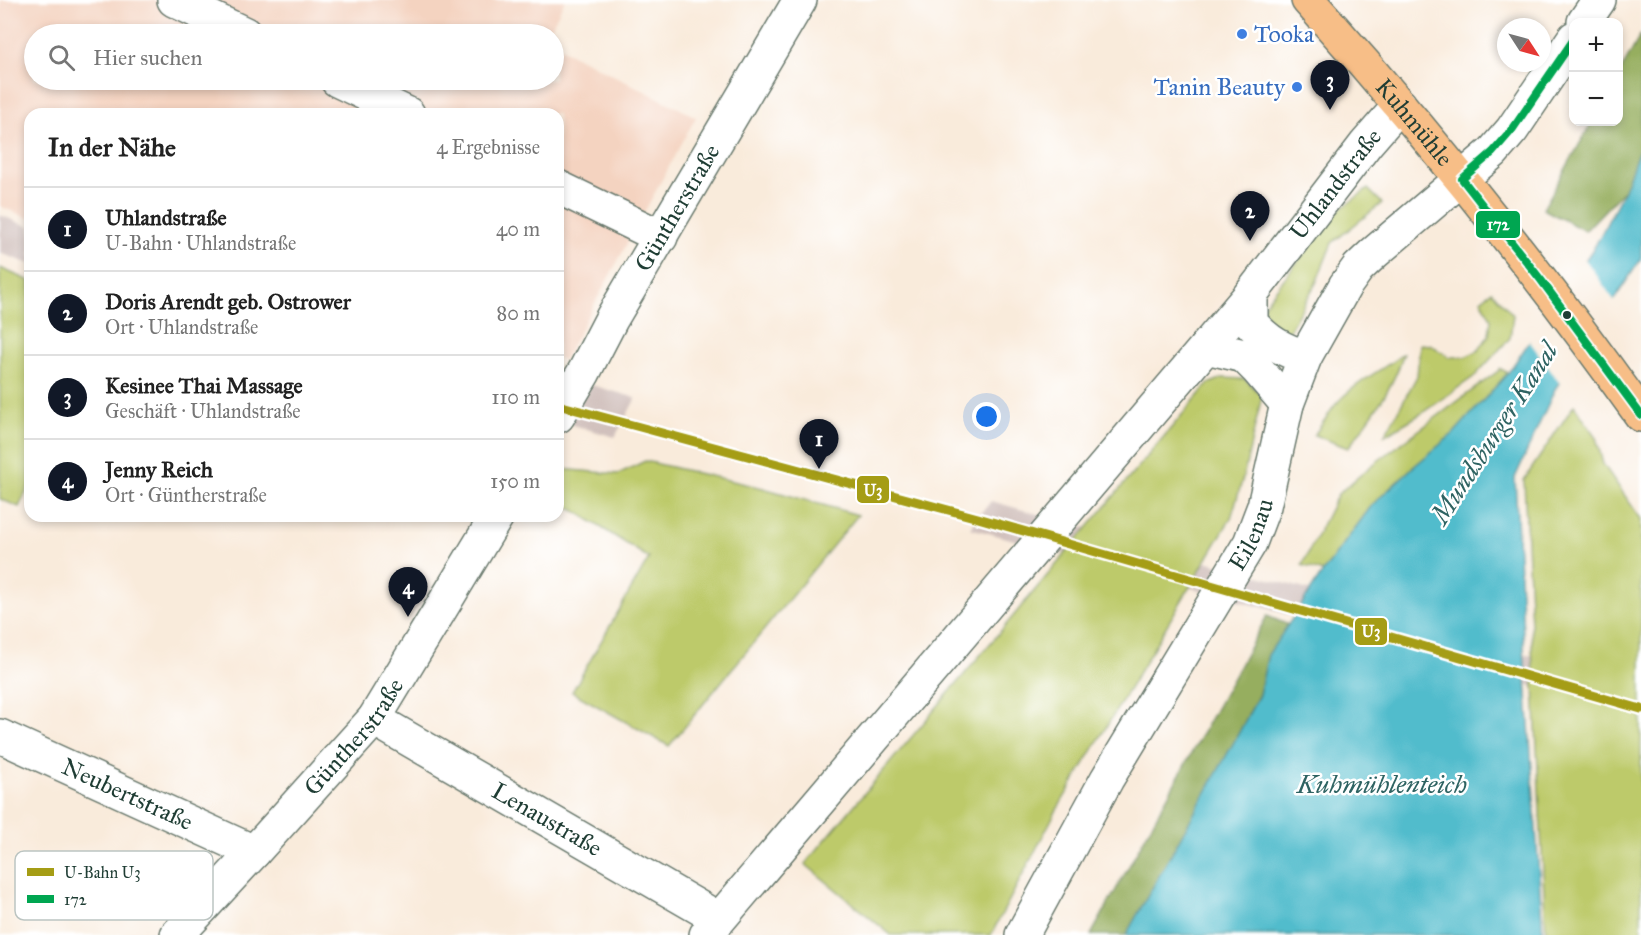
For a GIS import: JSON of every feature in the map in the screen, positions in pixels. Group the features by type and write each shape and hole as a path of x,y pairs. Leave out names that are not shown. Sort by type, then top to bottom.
{"main road":[{"name":"Kuhmühle","path":"1308,0 1462,179 1641,415"}],"street":[{"path":"174,0 223,24"},
{"name":"Güntherstraße","path":"564,406 612,318 800,0"},
{"path":"1587,18 1599,0"},
{"name":"Eilenau","path":"1022,935 1107,779 1250,543 1264,506 1287,404 1305,357 1345,286 1358,268 1493,152 1512,130 1569,45"},
{"path":"358,90 395,108"},
{"name":"Uhlandstraße","path":"713,927 1251,294 1366,144 1400,105"},
{"path":"564,190 661,237"},
{"path":"1251,294 1251,323 1283,350 1305,357"},
{"path":"1206,347 1244,356 1287,404"},
{"name":"Güntherstraße","path":"213,896 374,719 493,522"},
{"name":"Lenaustraße","path":"374,719 713,927"},
{"name":"Neubertstraße","path":"0,736 254,852"},
{"name":"Güntherstraße","path":"177,935 191,920"}],"shaded area":[{"path":"0,0 565,0 553,24 24,24 24,90 564,90 564,50 696,117 564,360 564,108 24,108 24,216 0,206"},
{"path":"0,215 24,225 24,262 0,253"},
{"path":"564,377 636,398 615,437 564,423"},
{"path":"991,501 1551,661 1641,718 1290,615 970,528"}],"green space":[{"path":"1641,34 1641,145 1624,190 1585,231 1543,209 1590,126 1623,126 1623,67"},
{"path":"1368,189 1382,203 1332,243 1316,283 1286,336 1272,331 1263,306 1336,212"},
{"path":"0,268 24,278 24,497 19,507 0,499"},
{"path":"1492,291 1513,315 1510,338 1475,376 1419,415 1385,435 1417,376 1420,344 1431,345 1449,357 1465,357 1479,350 1489,335 1491,319 1481,300"},
{"path":"1404,353 1387,391 1348,448 1314,435 1343,396"},
{"path":"1501,369 1508,373 1454,433 1372,505 1323,572 1302,565 1338,494 1371,466"},
{"path":"1223,378 1245,379 1262,396 1231,518 1055,813 991,935 891,935 805,864 1208,384"},
{"path":"1574,405 1596,437 1603,464 1641,519 1641,935 1546,935 1524,480"},
{"path":"645,461 763,488 858,515 669,746 572,692 649,558 564,504 564,469 618,474"},
{"path":"1267,616 1289,625 1268,655 1259,694 1234,742 1126,935 1091,935"}],"water":[{"name":"Kuhmühlenteich","path":"1641,145 1641,259 1555,389 1515,478 1543,935 1126,935 1259,695 1268,655 1323,572 1372,505 1454,433 1508,373 1595,246 1624,190"}],"pier":[{"path":"1584,258 1616,303 1561,385 1528,339"}],"metro line":[{"name":"U3","path":"564,407 978,518 1641,709"}],"transit line":[{"name":"172","path":"1569,46 1512,130 1493,152 1462,179 1541,280 1641,415"}],"place":[{"name":"Tooka","path":"1242,34"},
{"name":"Tanin Beauty","path":"1297,87"},
{"name":"Kesinee Thai Massage","path":"1330,110"},
{"name":"Doris Arendt geb. Ostrower","path":"1250,241"},
{"name":"Uhlandstraße","path":"819,469"},
{"name":"Jenny Reich","path":"408,617"}],"water label":[{"name":"Mundsburger Kanal","path":"1494,433"}]}
